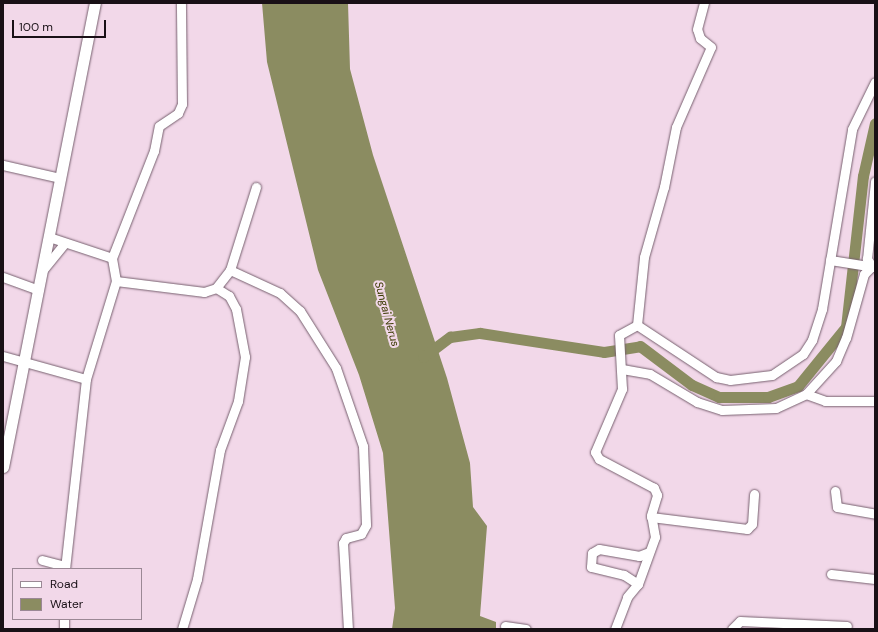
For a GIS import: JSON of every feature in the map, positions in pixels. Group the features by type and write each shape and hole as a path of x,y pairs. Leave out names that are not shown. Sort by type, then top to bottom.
{"main road":[{"path":"3,467 22,363 49,237 95,3"}],"street":[{"path":"42,560 65,568 86,379 116,281 112,258 154,151 159,126 181,108 181,3"},
{"path":"637,325 641,269 664,187 676,127 711,47 700,38 697,29 704,3"},
{"path":"637,325 716,377 740,381 762,378 795,361 812,340 822,309 852,129 875,82"},
{"path":"3,165 60,178"},
{"path":"871,266 867,259 875,181"},
{"path":"116,281 197,292 216,288 230,270 256,187"},
{"path":"49,237 64,244 112,258"},
{"path":"42,271 64,244"},
{"path":"830,260 871,266"},
{"path":"621,366 650,374 697,402 722,410 776,408 806,394 836,361 846,338 864,274 871,266"},
{"path":"230,270 280,293 300,311 336,368 359,429 366,472 366,525 361,534 346,538 343,543 348,629"},
{"path":"3,277 38,290"},
{"path":"182,629 197,579 220,450 238,401 245,357 236,309 229,296 216,288"},
{"path":"615,629 628,597 638,584 655,532 651,517 657,495 654,488 599,459 595,452 622,389 619,335 637,325"},
{"path":"3,356 22,363 86,379"},
{"path":"806,394 825,401 875,401"},
{"path":"835,491 837,508 875,514"},
{"path":"651,517 747,529 752,524 754,494"},
{"path":"638,584 624,575 591,567 592,553 599,549 639,556 649,552"},
{"path":"831,574 875,579"},
{"path":"732,629 740,621 847,626"},
{"path":"506,626 526,629"}],"water":[{"name":"Sungai Nerus","path":"262,3 348,3 350,69 373,155 447,378 470,463 473,507 487,526 480,616 496,622 496,629 392,629 395,608 383,453 359,375 318,270 267,62"}],"waterway":[{"path":"423,357 450,337 480,333 604,352 640,346 692,385 719,397 768,397 798,386 846,327 863,176 875,123"}]}
